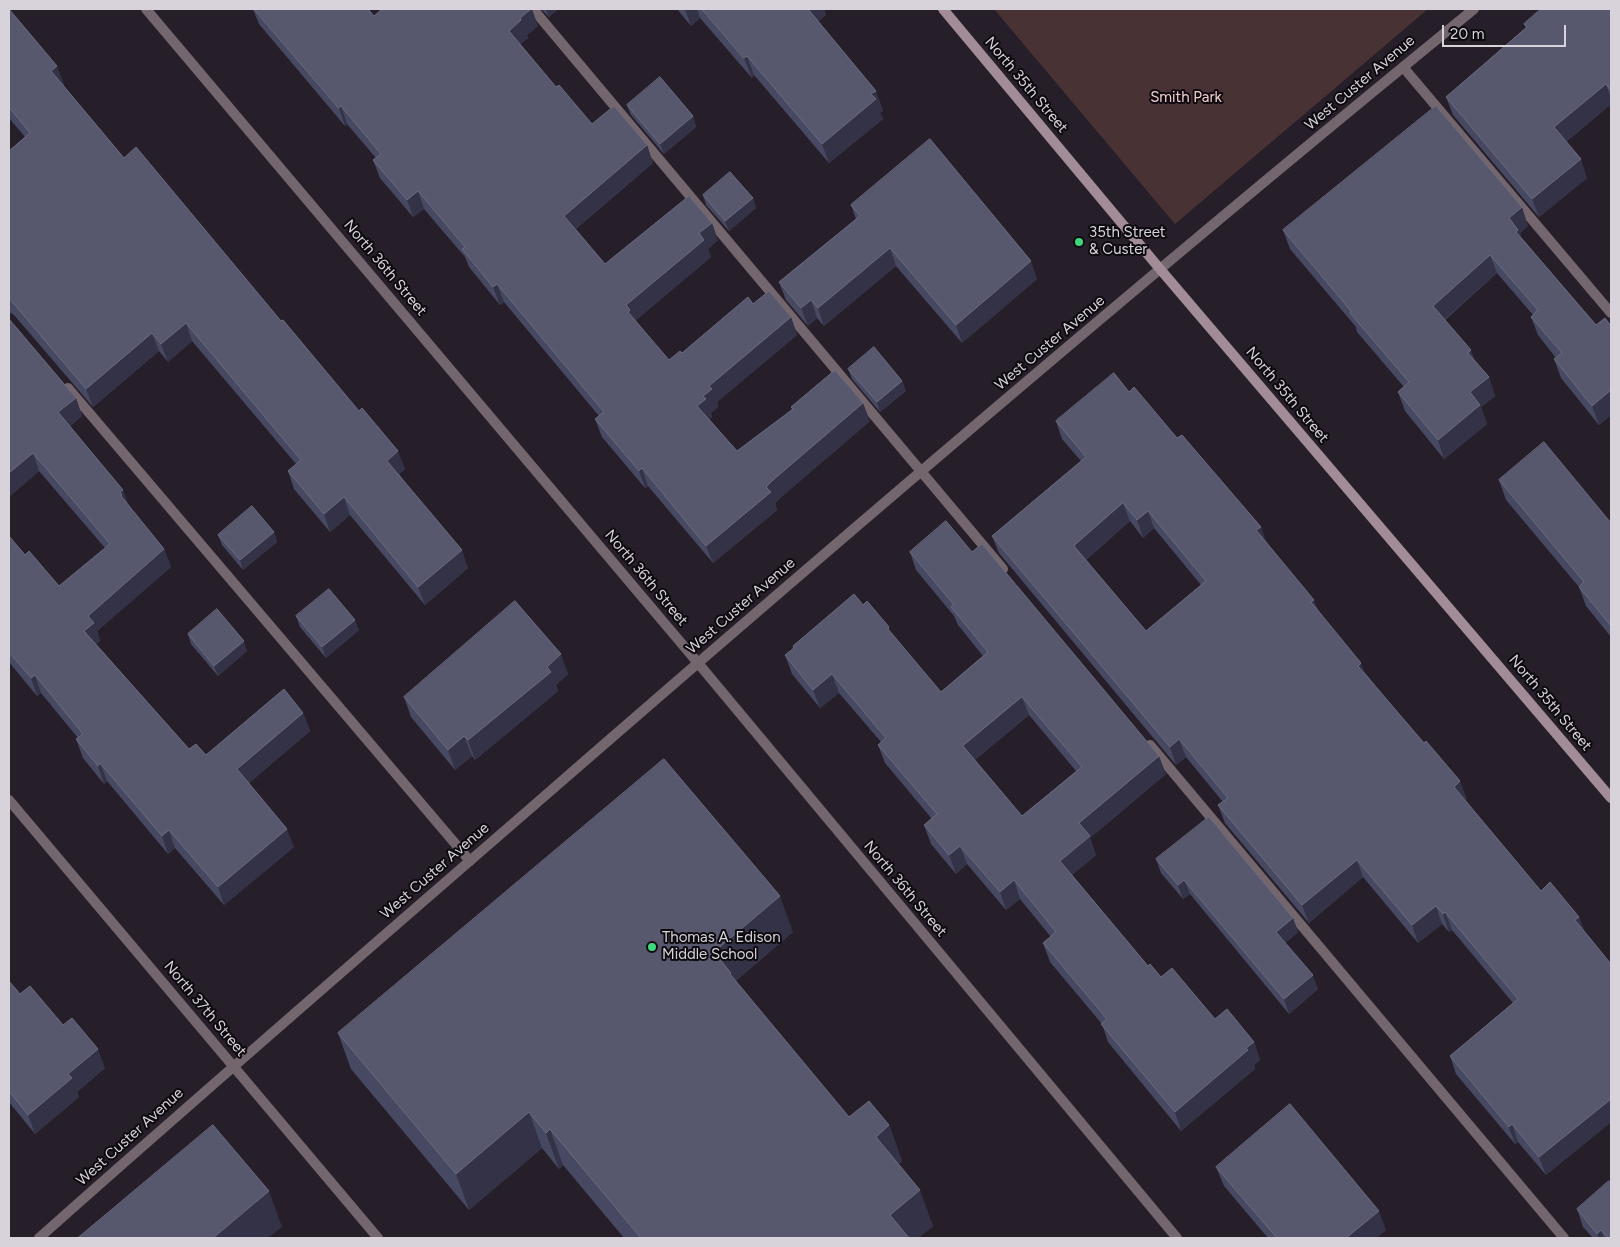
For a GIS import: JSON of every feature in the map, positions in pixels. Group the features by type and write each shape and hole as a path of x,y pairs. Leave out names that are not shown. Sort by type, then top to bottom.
{"street":[{"name":"North 36th Street","path":"146,9 698,663 1176,1238"},
{"path":"533,9 1008,575"},
{"name":"North 35th Street","path":"943,9 1160,269 1611,798"},
{"name":"West Custer Avenue","path":"39,1238 233,1066 921,471 1160,269 1474,9"},
{"path":"1403,66 1611,313"},
{"path":"60,380 470,861"},
{"path":"1142,735 1564,1238"},
{"name":"North 37th Street","path":"9,800 378,1238"}],"green space":[{"name":"Smith Park","path":"994,9 1428,9 1175,224"}],"building":[{"path":"9,9 57,66 51,71 124,158 136,147 281,321 283,320 359,411 362,408 398,451 387,461 462,550 418,587 344,497 324,514 288,471 301,460 186,323 161,344 152,333 86,389 9,298 9,151 30,133 9,107"},
{"path":"254,9 368,9 374,16 382,9 531,9 509,31 556,87 559,85 592,124 614,106 647,145 564,216 605,264 689,196 712,223 699,233 704,240 626,305 630,310 628,312 669,360 680,351 682,353 748,297 753,304 769,291 791,317 709,386 712,389 703,396 706,399 697,406 737,451 793,409 791,407 835,370 863,403 773,480 766,487 771,492 706,546 642,468 639,471 595,419 604,412 497,284 493,287 462,249 465,247 418,191 407,200 373,160 381,154 341,106 339,108"},
{"path":"702,9 808,9 876,91 871,94 876,99 822,144 747,56 744,58"},
{"path":"1541,9 1611,9 1611,91 1606,84 1554,127 1581,159 1532,199 1446,97 1527,27 1524,24"},
{"path":"660,77 693,116 660,144 627,105"},
{"path":"1436,106 1522,207 1509,218 1518,230 1516,232 1596,325 1605,318 1611,326 1611,390 1592,406 1554,359 1562,353 1531,317 1538,310 1490,255 1433,306 1471,350 1468,353 1489,377 1470,392 1480,405 1438,440 1398,392 1409,382 1283,230"},
{"path":"930,139 1031,261 956,325 890,248 818,308 811,300 801,308 779,282 860,216 851,205"},
{"path":"730,172 753,198 725,221 703,195"},
{"path":"9,319 76,398 58,412 123,490 120,492 121,496 164,549 88,616 94,623 84,631 189,749 196,744 206,755 284,689 303,713 237,769 287,829 218,887 169,830 162,836 100,763 98,766 76,739 83,734 35,675 31,678 9,652 9,536 25,555 29,551 59,586 110,544 33,453 9,473"},
{"path":"874,347 902,381 877,402 848,369"},
{"path":"1114,373 1129,392 1134,387 1177,438 1182,435 1261,527 1256,530 1314,600 1311,602 1361,663 1358,666 1424,743 1426,741 1460,781 1454,787 1541,891 1550,882 1579,917 1575,920 1611,964 1611,1099 1539,1157 1512,1124 1509,1127 1450,1056 1518,999 1445,912 1443,914 1436,906 1412,925 1357,860 1302,905 1218,805 1228,798 1179,739 1170,747 992,536 1086,457 1056,421","holes":["1123,503 1137,520 1148,511 1206,581 1146,631 1074,546"]},
{"path":"1544,442 1611,523 1611,626 1579,587 1584,582 1499,480"},
{"path":"252,506 274,532 240,560 218,535"},
{"path":"946,521 972,552 982,544 1159,756 1079,823 1090,836 1060,861 1148,966 1150,964 1161,977 1172,968 1215,1019 1227,1009 1254,1042 1246,1048 1248,1050 1175,1112 1101,1024 1107,1019 1043,943 1056,932 1014,880 1000,892 960,846 949,855 924,825 937,814 878,745 886,738 832,674 813,690 785,655 854,594 863,605 867,601 941,692 988,652 951,607 954,605 910,552","holes":["1022,697 1082,767 1022,816 963,746"]},
{"path":"329,589 355,620 322,647 296,616"},
{"path":"515,601 561,654 547,667 551,672 468,740 464,736 448,750 404,697"},
{"path":"217,609 244,641 214,666 188,634"},
{"path":"664,759 780,896 714,952 730,974 849,1117 869,1101 889,1125 876,1137 920,1190 890,1215 909,1238 641,1238 550,1129 546,1133 529,1112 456,1174 338,1033"},
{"path":"1209,817 1293,918 1276,932 1313,975 1284,999 1184,880 1178,885 1156,859"},
{"path":"9,981 20,994 30,986 63,1025 72,1018 98,1049 68,1074 72,1078 28,1115 9,1091"},
{"path":"1290,1104 1379,1211 1346,1238 1277,1238 1216,1167"},
{"path":"213,1125 269,1191 213,1238 78,1238"},
{"path":"1609,1181 1611,1183 1611,1238 1608,1238 1601,1230 1597,1234 1577,1209"}],"place":[{"name":"35th Street & Custer","path":"1079,242"},
{"name":"Thomas A. Edison Middle School","path":"652,947"}]}
